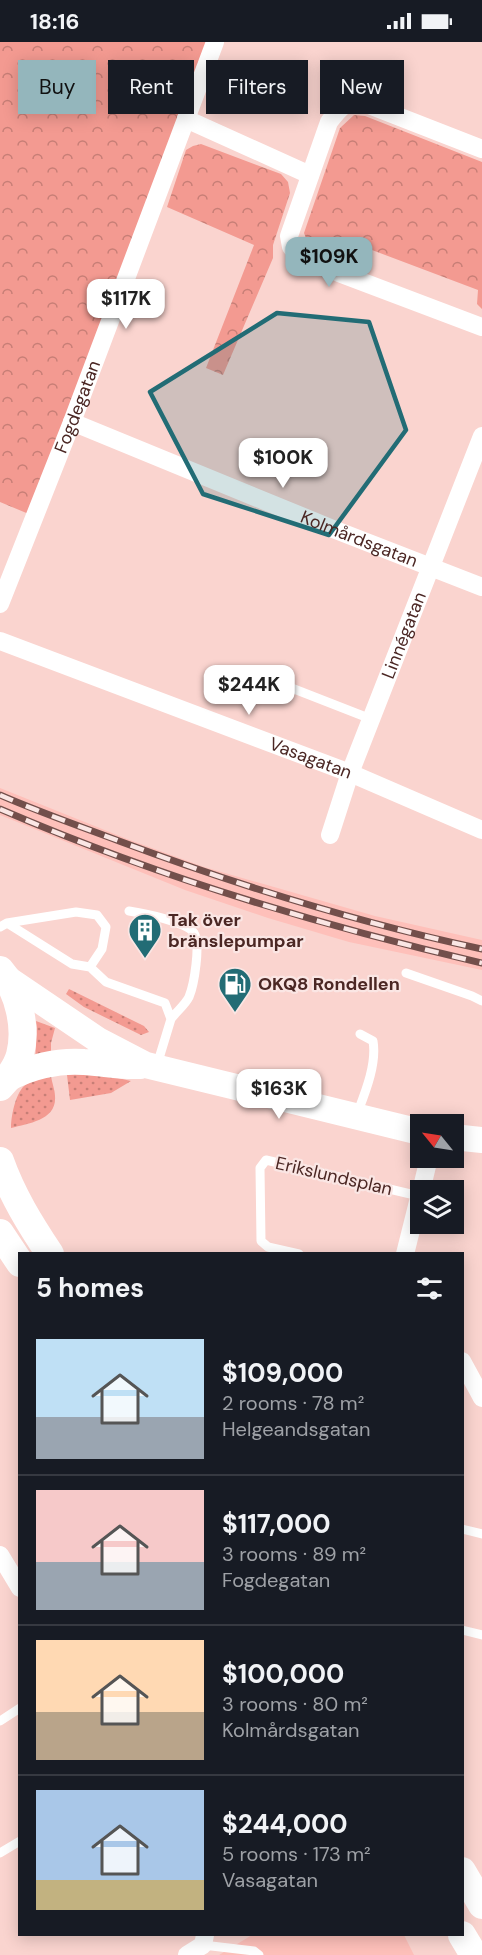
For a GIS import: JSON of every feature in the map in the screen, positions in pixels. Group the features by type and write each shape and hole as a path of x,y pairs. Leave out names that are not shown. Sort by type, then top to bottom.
{"highway":[{"path":"3,1084 20,1056 23,1029 19,1006 4,975"},
{"path":"0,1161 24,1214 49,1252"},
{"path":"0,1233 18,1260"},
{"path":"464,1874 482,1905"},
{"path":"463,1936 474,1955"}],"main road":[{"path":"4,975 98,1040 151,1067 410,1130"},
{"path":"3,1084 21,1072 60,1063 82,1061 126,1067 151,1067"},
{"path":"464,1138 482,1140"}],"street":[{"name":"Fogdegatan","path":"0,604 72,422 215,42"},
{"path":"482,149 359,101 348,103 339,109 329,122 289,236 291,247 302,257 482,327"},
{"path":"186,119 282,160 310,175"},
{"name":"Kolmårdsgatan","path":"72,422 482,586"},
{"name":"Linnégatan","path":"330,835 350,773 482,436"},
{"name":"Vasagatan","path":"0,641 350,773 482,830"},
{"path":"406,1252 410,1234"},
{"path":"467,1382 482,1398"},
{"path":"3,1566 18,1585"},
{"path":"187,1955 204,1940"}],"lane":[{"path":"289,687 371,718"},
{"path":"129,910 158,916 188,928 195,934 199,951 188,998 171,1019 151,1067"},
{"path":"3,925 76,912 97,915 106,927 102,949 90,967"},
{"path":"3,925 72,964 90,967 106,982 165,1003 171,1019"},
{"path":"406,973 482,1001"},
{"path":"357,1117 375,1050 373,1041 360,1034"},
{"name":"Erikslundsplan","path":"290,1252 268,1247 261,1241 260,1168 266,1160 410,1192"},
{"path":"464,1530 482,1534"},
{"path":"464,1630 482,1635"},
{"path":"0,1721 18,1709"},
{"path":"0,1853 18,1841"},
{"path":"204,1940 254,1951 259,1955"}],"highlighted area":[{"path":"277,313 369,322 406,430 329,535 203,494 150,392"}],"shaded area":[{"path":"0,788 204,867 375,916 482,940 482,970 349,942 185,890 0,815"},
{"path":"250,1936 404,1936 414,1955 219,1955"}],"green space":[{"path":"0,42 215,42 208,60 206,60 194,98 194,60 108,60 108,114 188,114 36,517 0,502"},
{"path":"354,115 365,116 482,162 482,309 477,304 478,290 364,247 358,263 308,243 304,233 340,128"},
{"path":"201,144 281,174 288,182 290,193 273,245 273,258 223,375 206,368 254,245 167,207 186,150"},
{"path":"69,989 144,1026 149,1032 141,1035 84,1007 66,994"},
{"path":"36,1021 55,1028 51,1043 51,1057 35,1063 37,1028"},
{"path":"87,1071 131,1081 111,1093 70,1100 67,1075"},
{"path":"51,1076 55,1096 52,1110 40,1119 11,1128 14,1106 24,1086"}],"railway":[{"path":"0,795 119,841 253,888 344,915 482,949"},
{"path":"0,809 118,856 238,897 359,932 482,963"}],"place":[{"name":"Tak över bränslepumpar","path":"145,959"},
{"name":"OKQ8 Rondellen","path":"235,1013"}]}
